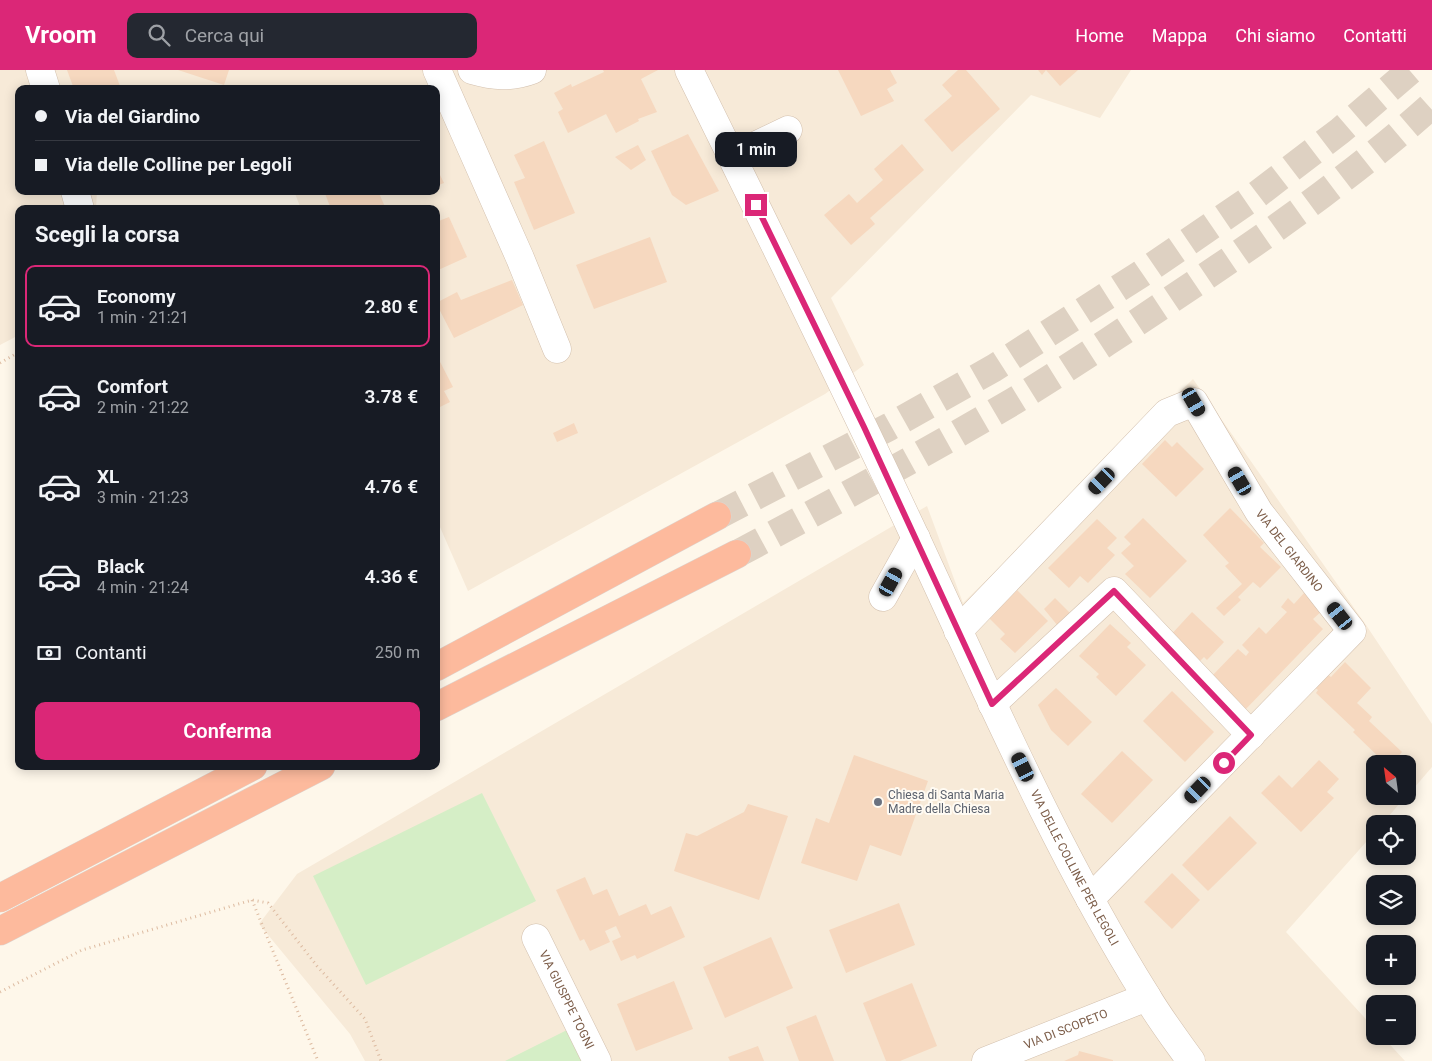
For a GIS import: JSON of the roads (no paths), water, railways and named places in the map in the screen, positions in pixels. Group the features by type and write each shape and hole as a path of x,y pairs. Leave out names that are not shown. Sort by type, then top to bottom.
{"highway":[{"path":"440,665 717,516"},
{"path":"440,705 737,554"},
{"path":"0,898 245,770"},
{"path":"0,931 313,770"}],"street":[{"path":"40,70 45,85"},
{"path":"438,70 520,258 557,349"},
{"path":"472,70 489,75 509,76 532,70"},
{"name":"VIA DELLE COLLINE PER LEGOLI","path":"690,70 864,427 992,704 1046,815 1090,899 1147,997 1191,1061"},
{"path":"732,157 788,130"},
{"name":"VIA DEL GIARDINO","path":"958,631 1166,413 1194,402 1259,512 1352,631 1090,899"},
{"path":"883,597 916,538"},
{"path":"992,704 1114,591 1251,735"},
{"name":"VIA GIUSPPE TOGNI","path":"536,938 597,1061"},
{"name":"VIA DI SCOPETO","path":"986,1061 1147,997"}],"tunnel":[{"path":"717,516 889,427 994,368 1141,274 1255,196 1340,131 1411,70"},
{"path":"737,554 945,441 1086,356 1291,217 1378,151 1432,105"}],"place":[{"name":"Chiesa di Santa Maria Madre della Chiesa","path":"878,802"}]}
